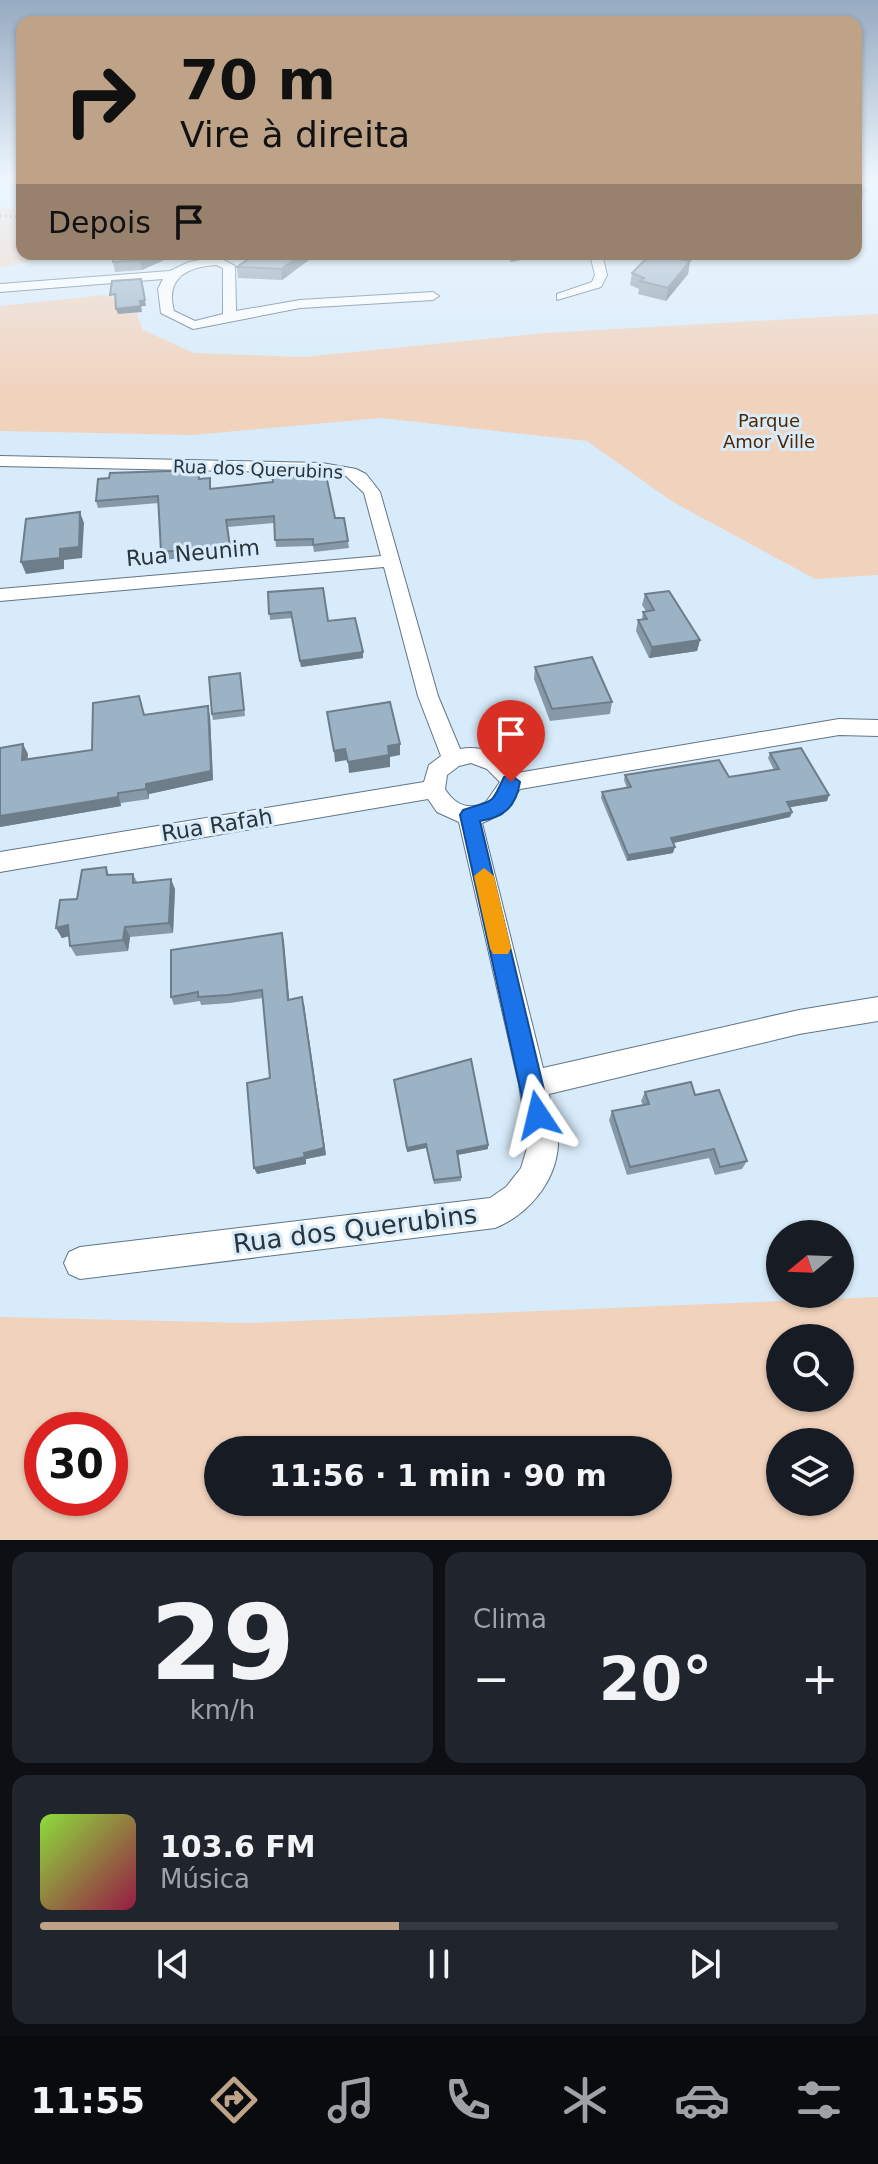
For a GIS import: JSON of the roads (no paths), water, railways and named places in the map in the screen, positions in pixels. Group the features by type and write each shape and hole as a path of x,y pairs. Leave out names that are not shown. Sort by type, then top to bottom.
{"street":[{"path":"0,288 174,274 203,260"},
{"path":"562,297 597,284 601,275 597,260"},
{"path":"195,264 234,262 227,317"},
{"path":"174,274 162,290 168,313 193,325 211,324 227,317 300,304 433,296"},
{"name":"Rua dos Querubins","path":"0,461 322,468 350,472 360,477 372,492 428,696 453,759"},
{"name":"Rua Neunim","path":"0,595 391,561"},
{"path":"511,782 839,727 878,728"},
{"path":"471,755 489,758 503,768 511,782 508,799 492,811 469,815 446,807 434,789 437,771 453,759 471,755"},
{"name":"Rua Rafah","path":"0,862 434,789"},
{"name":"Rua dos Querubins","path":"80,1263 495,1213 517,1198 534,1176 543,1145 533,1084 469,815"},
{"path":"533,1084 799,1022 878,1009"}],"park label":[{"name":"Parque Amor Ville","path":"769,430"}]}
